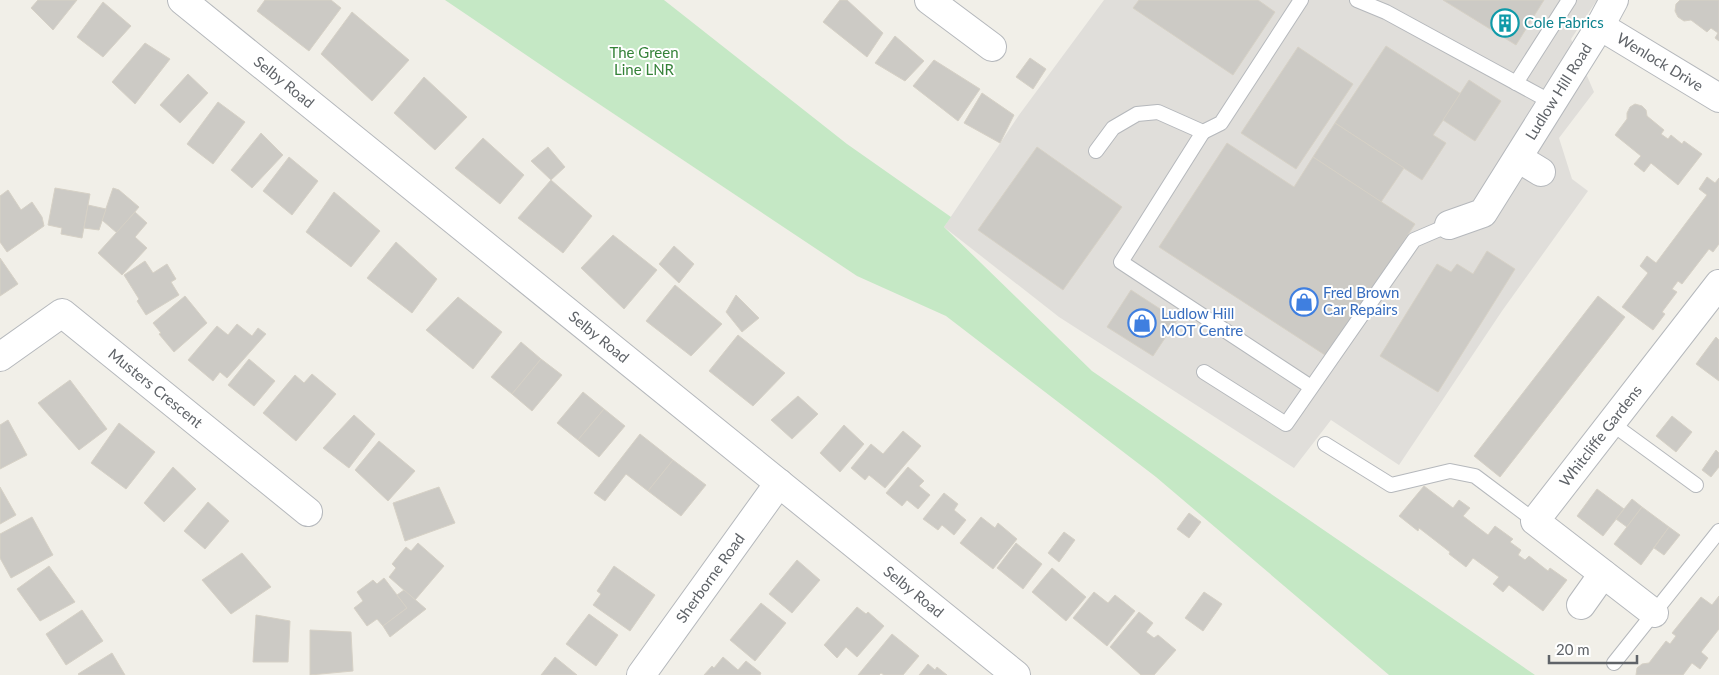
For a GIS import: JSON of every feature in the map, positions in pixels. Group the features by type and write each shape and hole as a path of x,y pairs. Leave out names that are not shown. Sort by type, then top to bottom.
{"street":[{"name":"Selby Road","path":"182,0 1016,675"},
{"path":"929,0 992,47"},
{"name":"Ludlow Hill Road","path":"1449,225 1483,213 1553,103 1614,0"},
{"name":"Wenlock Drive","path":"1600,26 1719,98"},
{"name":"Ludlow Hill Road","path":"1518,158 1541,172"},
{"name":"Whitcliffe Gardens","path":"1535,521 1719,284"},
{"name":"Musters Crescent","path":"0,357 62,314 308,512"},
{"name":"Sherborne Road","path":"641,675 779,483"},
{"path":"1535,521 1654,613"},
{"path":"1581,605 1602,574"}],"lane":[{"path":"1301,0 1221,123 1203,132 1121,262 1311,387"},
{"path":"1357,0 1386,12 1553,103"},
{"path":"1516,82 1568,0"},
{"path":"1096,151 1113,128 1137,114 1158,112 1203,132"},
{"path":"1204,372 1286,424 1414,240 1449,225"},
{"path":"1611,423 1696,485"},
{"path":"1325,444 1391,485 1450,471 1475,476 1535,521"},
{"path":"1614,662 1719,531"}],"shaded area":[{"path":"1104,0 1597,0 1571,39 1594,92 1559,138 1572,179 1588,191 1502,311 1399,465 1331,420 1294,468 1059,317 944,227 1019,115"}],"green space":[{"name":"The Green Line LNR","path":"445,0 664,0 847,144 951,217 944,227 1092,371 1535,675 1389,675 1156,477 946,316 857,276"}],"building":[{"path":"38,0 77,0 53,30 31,8"},
{"path":"265,0 331,0 341,8 309,51 257,11"},
{"path":"840,0 847,0 883,33 867,57 823,22"},
{"path":"1139,0 1258,0 1275,12 1233,75 1133,8"},
{"name":"Cole Fabrics","path":"1443,0 1544,0 1516,45"},
{"path":"1680,0 1719,0 1719,41 1715,38 1718,33 1711,28 1707,32 1691,20 1684,21 1678,17 1675,11 1676,4"},
{"path":"103,2 131,26 103,57 77,37"},
{"path":"352,12 409,60 372,101 321,54"},
{"path":"895,36 924,61 905,81 875,63"},
{"path":"145,43 170,59 135,104 112,82"},
{"path":"1386,46 1461,94 1433,135 1446,143 1422,180 1335,123"},
{"path":"1298,47 1353,84 1296,169 1241,133"},
{"path":"1030,58 1046,69 1033,89 1016,77"},
{"path":"934,60 980,89 958,121 913,86"},
{"path":"188,74 208,93 180,123 160,105"},
{"path":"424,77 467,117 435,150 394,113"},
{"path":"1469,80 1501,101 1475,141 1443,120"},
{"path":"982,93 1014,115 1000,143 964,123"},
{"path":"218,102 245,122 213,164 187,144"},
{"path":"1635,104 1642,106 1646,110 1647,116 1664,130 1661,134 1668,139 1671,135 1682,144 1684,141 1702,154 1678,185 1651,163 1644,172 1634,164 1641,156 1615,135 1627,119 1630,107"},
{"path":"1335,123 1404,168 1381,202 1313,157"},
{"path":"261,133 283,155 252,188 231,170"},
{"path":"483,138 524,175 500,204 455,168"},
{"name":"Fred Brown Car Repairs","path":"1227,143 1294,187 1313,157 1415,224 1328,357 1159,247"},
{"path":"548,147 565,167 551,180 531,161"},
{"path":"1037,147 1122,207 1063,290 978,230"},
{"path":"289,157 318,181 292,215 263,191"},
{"path":"1707,177 1715,183 1719,178 1719,244 1713,252 1709,249 1682,284 1678,281 1672,289 1677,292 1662,312 1665,314 1653,330 1622,307 1648,273 1640,266 1647,256 1656,263 1707,195 1699,189"},
{"path":"551,180 592,216 563,253 518,218"},
{"path":"55,188 90,194 82,238 61,234 62,228 48,225"},
{"path":"113,188 119,190 139,207 117,233 102,220"},
{"path":"8,190 21,210 32,202 42,217 44,226 7,252 0,242 0,196"},
{"path":"334,192 380,231 351,267 306,232"},
{"path":"88,205 106,209 99,230 84,228"},
{"path":"135,212 147,223 135,237 147,248 122,275 98,253"},
{"path":"613,235 657,270 624,309 581,268"},
{"path":"396,242 437,279 412,313 367,278"},
{"path":"674,246 694,264 679,283 659,264"},
{"path":"1487,251 1515,269 1438,392 1380,356 1437,264 1451,272 1457,264 1473,274"},
{"path":"0,258 18,284 0,296"},
{"path":"145,261 153,273 167,264 176,279 171,282 179,295 146,315 137,301 139,299 124,275"},
{"path":"675,285 722,324 691,356 646,321"},
{"name":"Ludlow Hill MOT Centre","path":"1131,290 1177,320 1153,356 1107,327"},
{"path":"736,295 759,318 742,332 726,312"},
{"path":"185,296 207,323 174,352 159,334 161,333 153,323"},
{"path":"1598,296 1625,317 1500,477 1474,456"},
{"path":"458,297 502,332 473,369 426,330"},
{"path":"237,324 252,336 258,328 266,334 227,378 220,372 213,381 188,360 217,326 228,335"},
{"path":"738,335 785,373 753,406 709,371"},
{"path":"1716,337 1719,340 1719,381 1696,364"},
{"path":"521,342 541,359 512,394 491,377"},
{"path":"249,359 275,381 254,406 228,385"},
{"path":"541,359 562,375 532,411 512,394"},
{"path":"312,374 336,394 296,441 263,413 295,375 304,383"},
{"path":"70,380 107,429 79,450 38,403"},
{"path":"583,392 604,409 578,440 557,423"},
{"path":"798,396 818,414 792,439 771,420"},
{"path":"604,409 625,426 599,457 578,440"},
{"path":"354,415 375,434 349,468 323,448"},
{"path":"1672,416 1692,432 1676,452 1656,436"},
{"path":"8,420 27,455 0,469 0,425"},
{"path":"119,423 155,452 126,489 91,463"},
{"path":"844,425 864,444 840,472 820,453"},
{"path":"903,431 921,446 885,488 869,475 865,480 851,468 871,444 883,454"},
{"path":"640,434 673,460 648,491 626,474 605,501 594,493"},
{"path":"379,441 415,471 388,501 355,470"},
{"path":"1716,450 1719,453 1719,467 1711,477 1702,470"},
{"path":"673,460 706,485 681,516 648,491"},
{"path":"173,467 196,489 164,522 144,503"},
{"path":"908,467 924,481 919,486 930,495 918,509 907,500 902,506 886,493"},
{"path":"1424,486 1453,508 1459,500 1470,508 1463,516 1488,535 1495,526 1513,539 1510,542 1521,550 1518,555 1525,560 1529,556 1548,571 1550,568 1567,580 1543,611 1509,585 1503,592 1493,584 1499,577 1473,558 1466,567 1419,528 1418,531 1399,516"},
{"path":"0,487 16,515 0,524"},
{"path":"439,487 455,523 405,541 393,503"},
{"path":"1597,489 1624,509 1603,536 1577,516"},
{"path":"944,493 958,504 954,510 966,520 954,535 942,525 938,530 923,519"},
{"path":"1632,499 1642,507 1627,527 1616,519"},
{"path":"208,502 229,521 205,549 184,531"},
{"path":"1642,507 1669,527 1641,565 1614,544"},
{"path":"1189,513 1201,522 1189,538 1177,529"},
{"path":"32,517 53,555 11,578 0,558 0,534"},
{"path":"981,517 995,528 998,523 1017,539 993,569 960,543"},
{"path":"1669,527 1680,535 1664,555 1654,548"},
{"path":"1064,532 1075,540 1059,562 1048,553"},
{"path":"418,543 444,566 415,600 389,577 396,568 392,564 406,547 411,551"},
{"path":"1016,543 1042,564 1023,589 997,568"},
{"path":"242,553 271,587 231,614 202,580"},
{"path":"797,560 820,580 792,613 769,594"},
{"path":"49,566 75,602 40,621 17,589"},
{"path":"614,566 655,595 630,631 593,605 601,594 597,591"},
{"path":"1052,568 1086,597 1066,621 1032,592"},
{"path":"384,578 407,608 383,626 377,619 367,626 354,608 363,601 357,592 373,580 377,584"},
{"path":"404,590 426,609 390,637 383,626 407,608 397,595"},
{"path":"1094,592 1108,603 1115,595 1135,611 1107,646 1073,618"},
{"path":"1204,592 1222,604 1203,631 1185,618"},
{"path":"1719,596 1719,629 1701,652 1708,658 1700,669 1692,663 1683,675 1636,675 1637,668 1642,664 1649,663 1666,641 1670,644 1676,636 1672,633 1701,597 1712,605"},
{"path":"761,603 786,623 755,661 730,640"},
{"path":"857,607 866,614 868,612 884,626 857,657 846,647 837,658 824,645"},
{"path":"82,610 103,641 66,665 46,634"},
{"path":"1139,612 1153,623 1146,632 1154,638 1158,635 1176,650 1154,675 1141,675 1110,647"},
{"path":"589,614 618,635 596,666 566,644"},
{"path":"256,615 290,621 288,662 253,662"},
{"path":"310,630 351,632 353,671 310,675"},
{"path":"892,634 919,656 903,675 884,675 881,673 879,675 858,675"},
{"path":"112,653 125,675 78,674"},
{"path":"555,657 577,675 541,675"},
{"path":"723,657 738,670 746,661 761,673 760,675 704,675 712,666 714,668"},
{"path":"928,664 935,670 937,667 947,675 919,675"}],"place":[{"name":"Cole Fabrics","path":"1505,23"},
{"name":"Fred Brown Car Repairs","path":"1304,302"},
{"name":"Ludlow Hill MOT Centre","path":"1142,323"}]}
